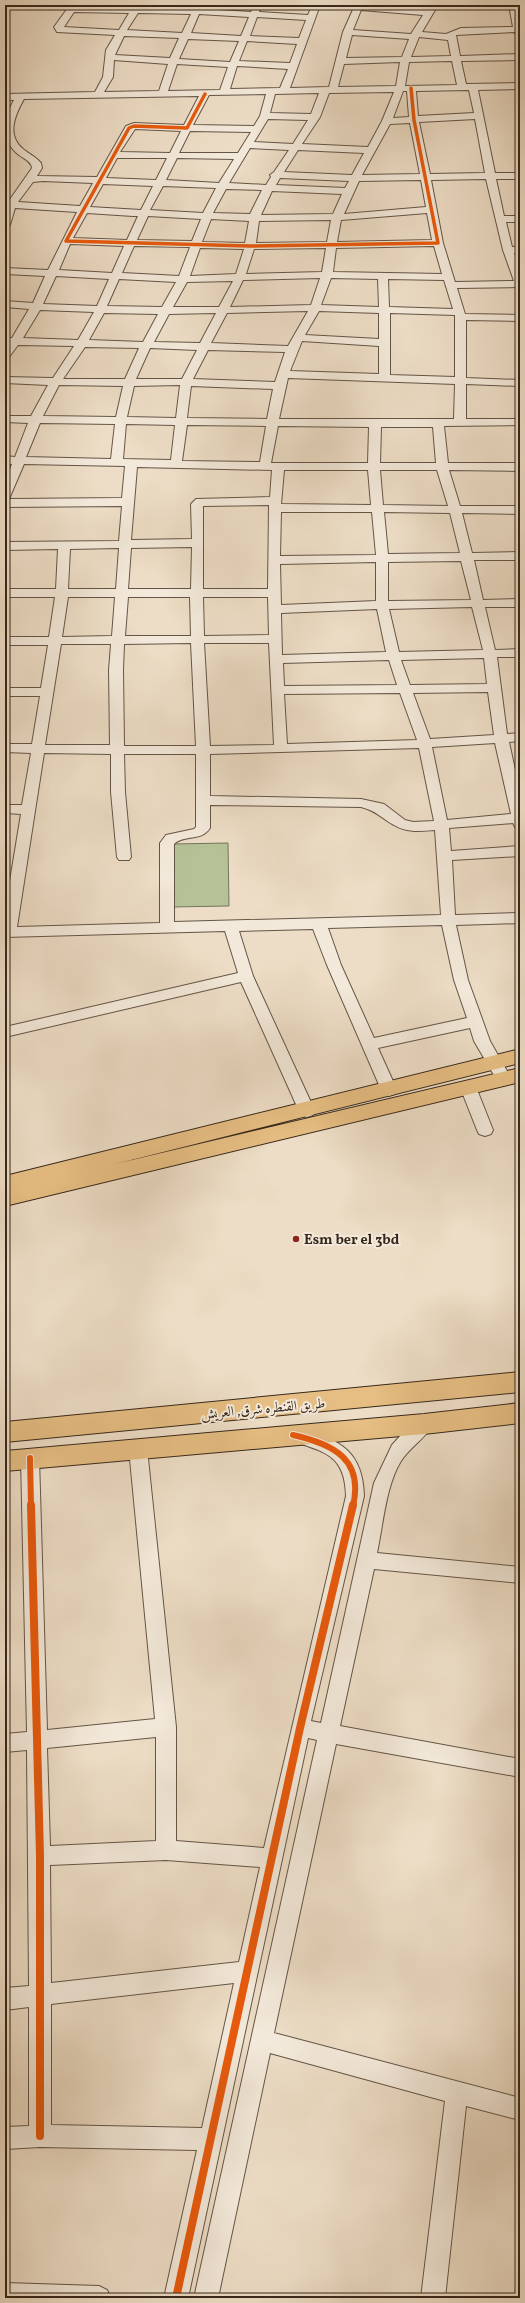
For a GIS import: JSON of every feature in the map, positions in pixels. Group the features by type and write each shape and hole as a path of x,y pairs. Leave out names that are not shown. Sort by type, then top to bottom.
{"highway":[{"name":"طريق القنطره شرق, العريش","path":"5,1432 520,1382"},
{"name":"طريق القنطره شرق, العريش","path":"5,1461 138,1448 424,1424 520,1413"}],"main road":[{"path":"5,1184 114,1165 468,1087 506,1072 520,1056"},
{"path":"5,1198 114,1165 307,1111 389,1090 506,1072"}],"street":[{"path":"224,93 258,5"},
{"path":"284,91 301,41 316,5"},
{"path":"348,32 450,37 453,33 461,31 519,32 513,5"},
{"path":"176,464 186,382 240,277 250,246 254,216 268,187 315,117 329,90 340,61 348,32 359,6 432,9 415,36 405,61 406,88 427,177 438,243 460,314 460,423"},
{"path":"301,41 60,30 59,27 73,7 197,8 310,18"},
{"path":"98,95 108,78 109,57 119,33 137,8"},
{"path":"162,95 173,62 197,8"},
{"path":"450,37 462,87"},
{"path":"109,57 173,62 293,66"},
{"path":"340,61 455,60 520,57"},
{"path":"5,96 162,95 520,86"},
{"path":"5,271 182,279 328,275 383,276 520,284 508,250 489,176 473,87"},
{"path":"265,466 274,422 279,386 292,349 315,308 328,275 331,245 337,217 348,191 406,88"},
{"path":"117,462 121,419 129,382 144,346 166,312 182,279 197,245 206,215 265,116 271,92"},
{"path":"5,497 35,420 55,383 94,324 144,213 205,94"},
{"path":"5,225 11,205 37,168 36,163 10,141 6,134 7,125 21,96"},
{"path":"265,116 315,117"},
{"path":"387,120 479,116"},
{"path":"5,356 10,342 35,307 66,241 97,181 129,128 258,129"},
{"path":"249,145 371,150"},
{"path":"113,155 241,156"},
{"path":"275,175 356,178 520,176"},
{"path":"30,180 49,178 159,184 348,191"},
{"path":"11,205 144,213 337,217 432,210"},
{"path":"500,219 520,219"},
{"path":"66,241 130,244 250,246 438,243"},
{"path":"508,250 520,250"},
{"path":"383,276 385,343 384,378"},
{"path":"5,304 99,311 166,312 315,308 384,310 520,318"},
{"path":"298,338 385,343"},
{"path":"10,342 292,349"},
{"path":"283,374 520,383"},
{"path":"5,380 55,383 186,382 279,386"},
{"path":"5,419 121,419 375,424 520,422"},
{"path":"375,424 374,467 382,558 382,605 394,657 425,744 441,823 445,856 448,920 461,980 474,1022 506,1072"},
{"path":"203,800 361,803 379,807 407,826 422,827 441,823 519,821 514,766 502,738 490,654 455,509 442,467 438,424"},
{"path":"5,460 265,466 520,467"},
{"path":"124,857 117,748 118,641 131,463"},
{"path":"278,466 273,560 273,609 281,748"},
{"path":"5,503 128,502"},
{"path":"167,928 167,843 171,838 201,831 203,825 203,714 197,641 196,592 198,543 197,504 200,502 378,509 520,510"},
{"path":"5,546 198,543"},
{"path":"64,545 62,592 55,641 27,810 12,869 7,932 520,918"},
{"path":"273,560 520,556"},
{"path":"5,593 273,593"},
{"path":"273,609 382,605 520,603"},
{"path":"5,641 197,641 274,639"},
{"path":"275,659 520,653"},
{"path":"277,690 494,688"},
{"path":"5,692 47,692"},
{"path":"5,748 281,748 425,744 520,737"},
{"path":"5,809 27,810"},
{"path":"445,856 520,851"},
{"path":"319,924 334,965 389,1090"},
{"path":"231,927 246,976 307,1111"},
{"path":"5,1032 246,976"},
{"path":"369,1045 474,1022"},
{"path":"468,1087 485,1130"},
{"path":"206,2298 328,1732 389,1463 398,1448 424,1424"},
{"path":"176,2298 300,1728 354,1496 356,1480 350,1464 330,1446 314,1439 293,1435"},
{"path":"138,1448 166,1726 166,1850"},
{"path":"30,1458 40,1856 40,2136"},
{"path":"366,1560 520,1575"},
{"path":"5,1743 38,1738 166,1726"},
{"path":"300,1728 520,1768"},
{"path":"40,1856 166,1850 272,1858"},
{"path":"5,1999 248,1971"},
{"path":"262,2040 520,2109"},
{"path":"433,2298 457,2093"},
{"path":"5,2138 40,2136 211,2139"},
{"path":"5,2295 98,2298"}],"green space":[{"path":"228,843 229,906 171,907 172,844"}],"cycle path":[{"path":"205,94 187,128 134,126 129,128 66,241 250,246 438,243 414,120 411,88"},
{"path":"176,2298 300,1728 355,1496 354,1481 351,1469 339,1452 319,1441 293,1435"},
{"path":"30,1458 40,1856 40,2136"}],"place":[{"name":"Esm ber el 3bd","path":"296,1239"}]}
